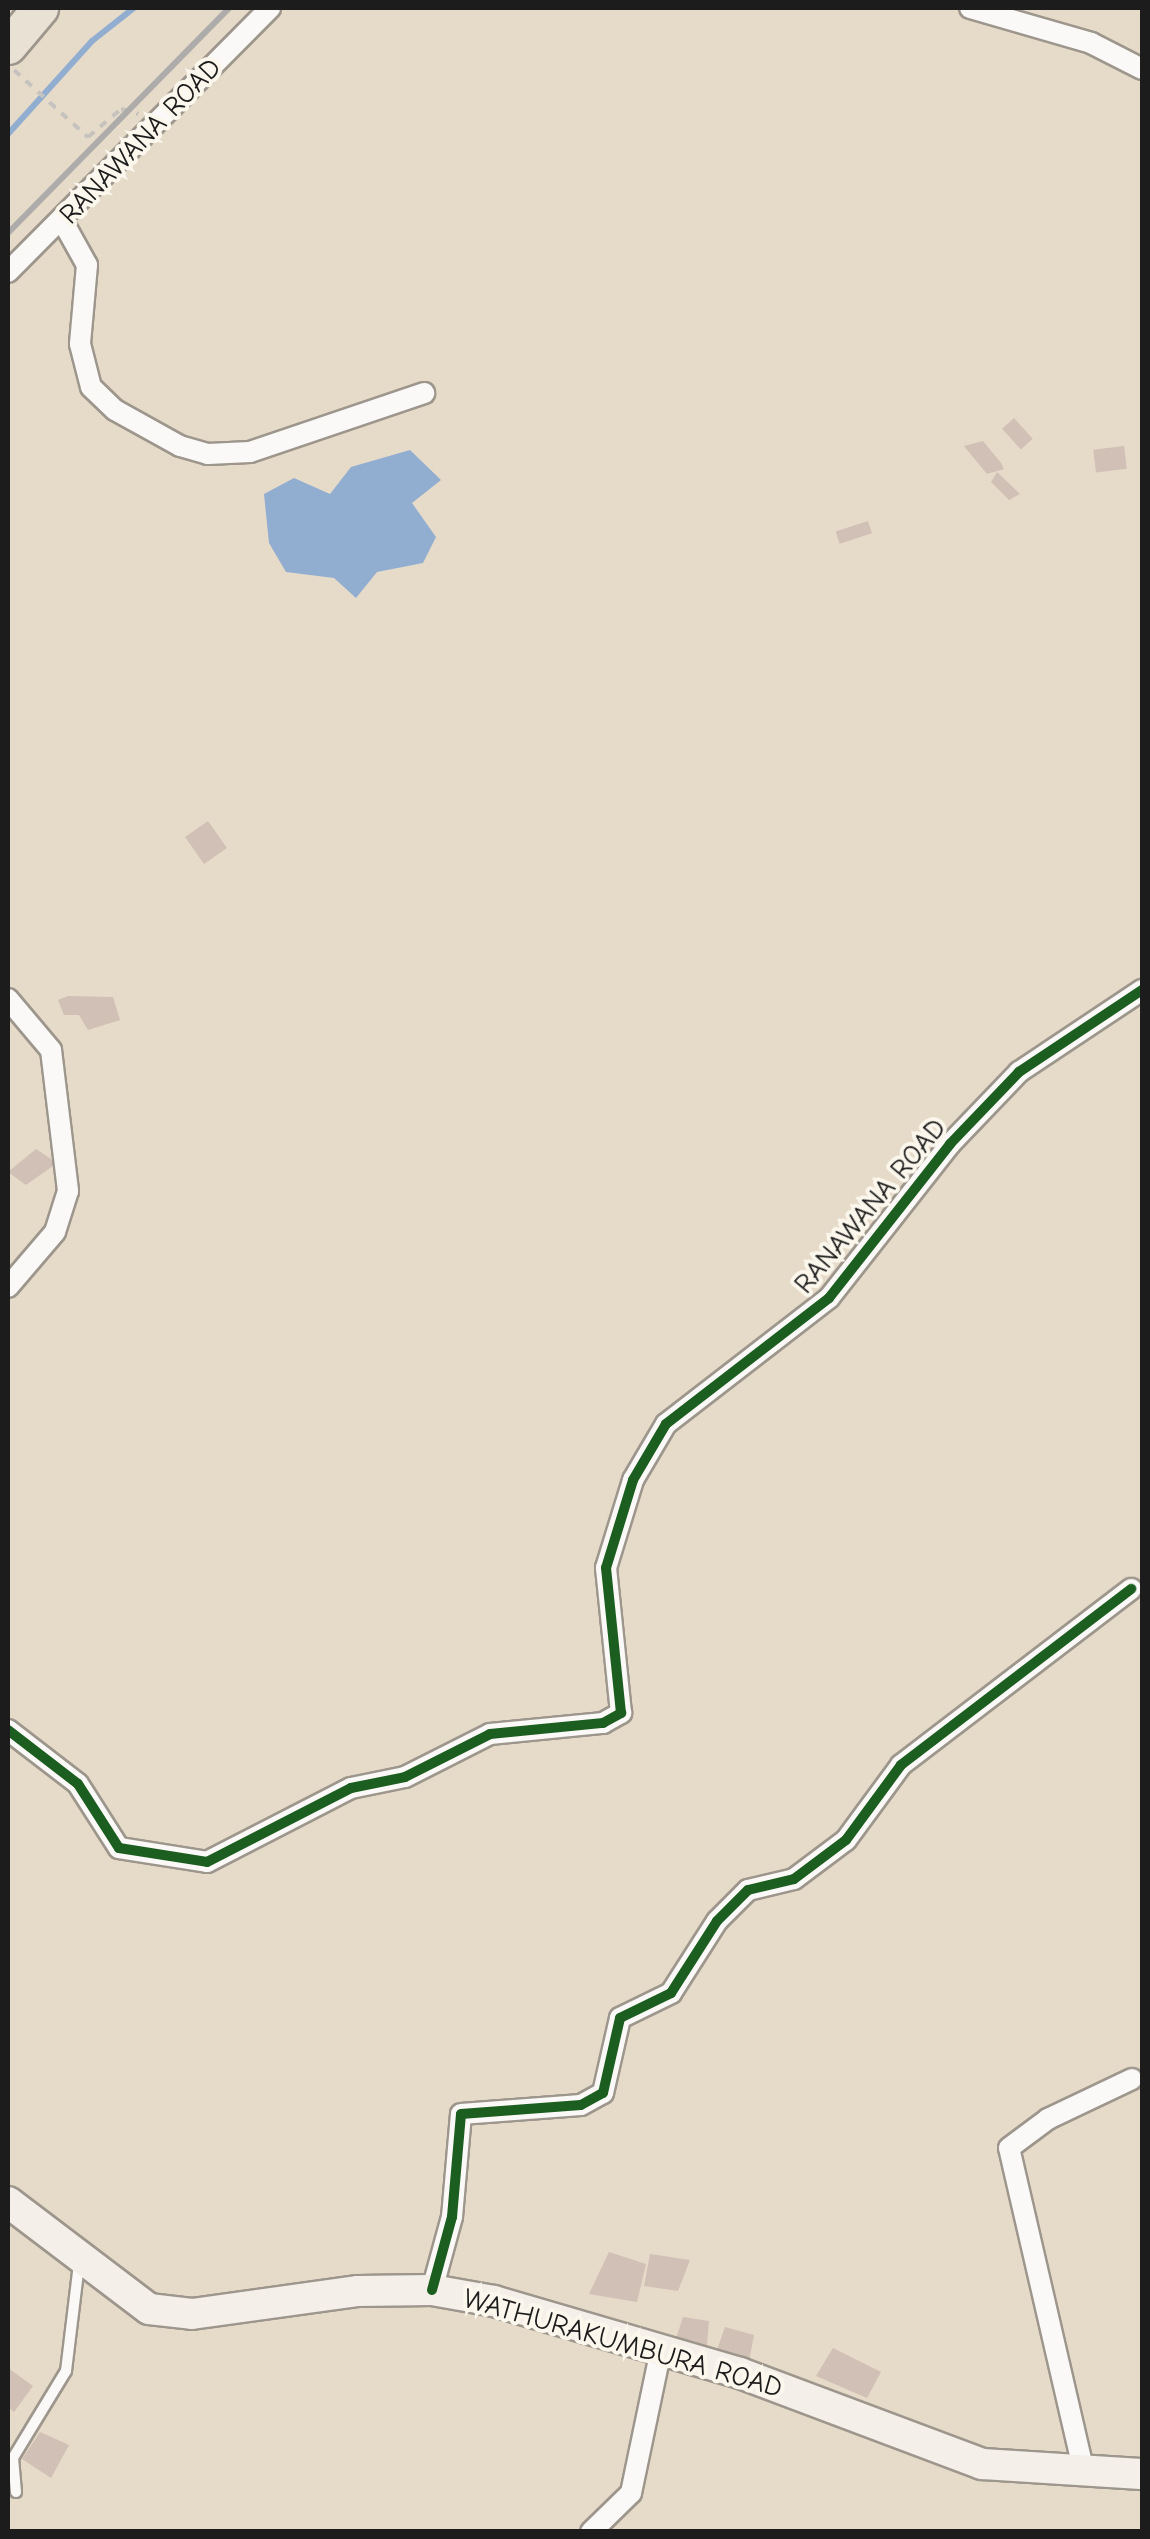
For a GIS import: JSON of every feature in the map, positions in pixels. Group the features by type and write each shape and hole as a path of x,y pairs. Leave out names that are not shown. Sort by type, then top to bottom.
{"highway":[{"path":"8,46 40,8"}],"main road":[{"name":"WATHURAKUMBURA ROAD","path":"8,2202 148,2309 178,2312 358,2291 432,2290 494,2300 660,2354 740,2373 982,2464 1142,2474"}],"street":[{"name":"RANAWANA ROAD","path":"8,272 63,222 270,8"},
{"path":"970,8 1092,44 1142,69"},
{"path":"63,222 87,265 80,344 91,387 115,410 180,446 208,454 250,452 424,392"},
{"name":"RANAWANA ROAD","path":"8,1730 78,1784 120,1848 207,1862 352,1788 405,1777 490,1734 602,1723 622,1714 606,1568 633,1480 666,1424 829,1298 950,1144 1020,1072 1142,990"},
{"path":"8,1000 52,1050 68,1191 55,1232 8,1287"},
{"path":"432,2290 452,2218 460,2114 580,2105 602,2093 620,2018 671,1993 717,1921 748,1890 794,1879 846,1840 901,1765 1131,1588"},
{"path":"1083,2468 1009,2148 1048,2119 1132,2079"},
{"path":"591,2532 631,2493 660,2354"}],"lane":[{"path":"16,2492 12,2458 66,2372 80,2257"}],"path":[{"path":"8,64 88,136 121,109 153,127"}],"water":[{"path":"410,450 441,480 412,503 436,537 423,563 377,572 356,598 334,578 286,572 269,543 264,494 294,478 330,494 351,467"}],"building":[{"path":"1014,418 1033,439 1021,450 1002,429"},
{"path":"983,441 1004,469 987,474 964,446"},
{"path":"1124,446 1127,469 1096,473 1093,450"},
{"path":"997,472 1020,494 1009,500 991,482"},
{"path":"868,521 872,533 840,544 836,532"},
{"path":"208,821 227,848 204,864 185,837"},
{"path":"68,996 113,997 120,1020 88,1030 79,1015 64,1015 58,1000"},
{"path":"36,1149 57,1163 26,1185 8,1172"},
{"path":"609,2252 646,2264 637,2302 589,2294"},
{"path":"650,2254 690,2260 678,2291 644,2286"},
{"path":"683,2317 709,2321 706,2355 673,2348"},
{"path":"725,2327 754,2335 749,2361 716,2353"},
{"path":"833,2348 881,2372 867,2398 816,2376"},
{"path":"8,2368 33,2386 14,2412 8,2407"},
{"path":"40,2432 69,2445 51,2478 22,2459"}],"waterway":[{"path":"8,134 92,41 134,8"}],"railway":[{"path":"8,233 229,8"}],"cycle path":[{"path":"8,1730 78,1784 119,1848 207,1862 351,1788 405,1777 490,1734 603,1723 621,1713 606,1568 633,1480 666,1424 829,1298 950,1144 1019,1072 1142,990"},
{"path":"432,2290 452,2217 461,2114 581,2105 603,2093 620,2018 671,1993 717,1921 748,1890 794,1879 846,1840 901,1765 1131,1589"}]}
